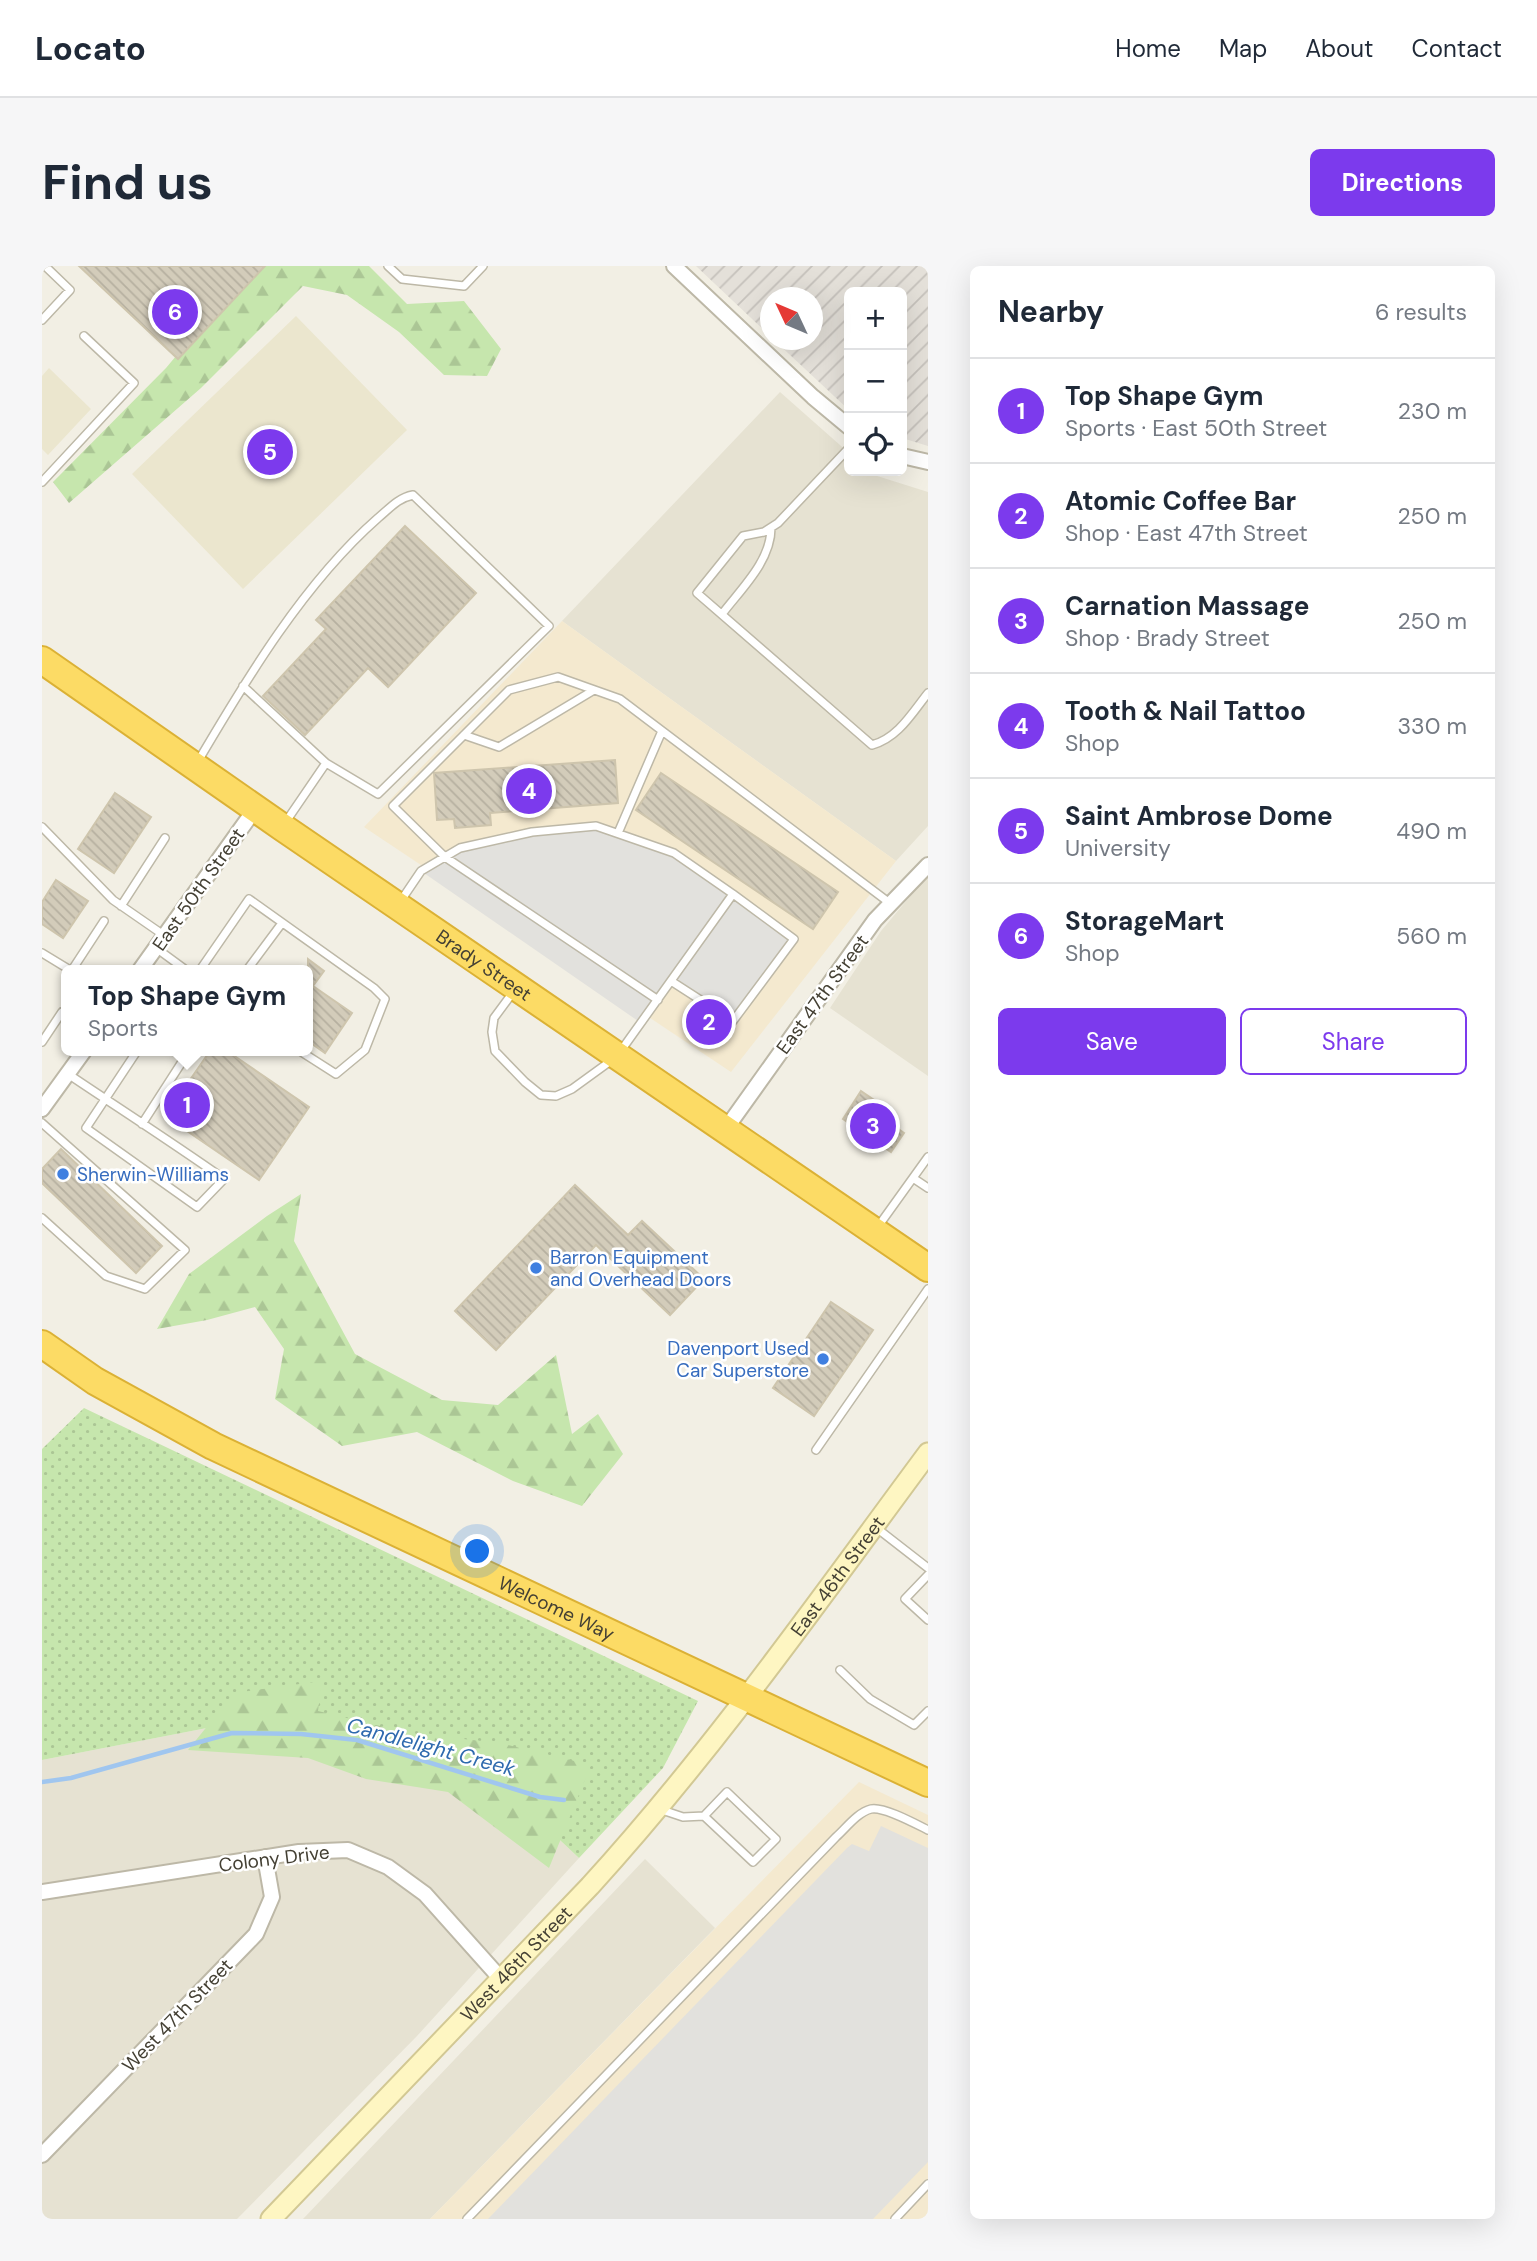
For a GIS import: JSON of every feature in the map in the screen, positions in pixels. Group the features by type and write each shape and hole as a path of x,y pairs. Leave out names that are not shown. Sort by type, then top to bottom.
{"highway":[{"name":"Brady Street","path":"45,668 194,766 928,1268"},
{"name":"Welcome Way","path":"42,1344 95,1381 213,1446 928,1783"}],"street":[{"path":"674,266 844,423"},
{"path":"907,457 928,462"},
{"name":"East 50th Street","path":"144,965 255,809"},
{"name":"East 47th Street","path":"724,1130 874,920 928,865"},
{"path":"44,1103 80,1056"},
{"name":"East 46th Street","path":"745,1697 928,1453"},
{"name":"West 46th Street","path":"271,2219 590,1886 658,1809 745,1697"},
{"name":"Colony Drive","path":"42,1892 299,1852 348,1850 388,1867 425,1894 501,1979"},
{"name":"West 47th Street","path":"42,2155 256,1934 272,1898 265,1857"}],"lane":[{"path":"42,320 70,290 45,266"},
{"path":"388,266 402,279 464,286 483,266"},
{"path":"42,482 134,383 84,336"},
{"path":"844,454 778,523 743,537 697,593 872,745 894,735 928,693"},
{"path":"194,766 243,686 318,581 355,538 402,497 413,495 549,626 378,794 326,764 243,686"},
{"path":"722,614 761,563 771,541 771,528"},
{"path":"658,1000 445,857 393,806 509,690 558,677 620,699 891,904"},
{"path":"464,735 499,747 594,690"},
{"path":"618,833 662,731"},
{"path":"282,827 326,764"},
{"path":"397,906 421,871 460,848 532,832 596,826 674,853 794,939 733,1021 671,981"},
{"path":"42,827 113,901 160,942 181,965"},
{"path":"121,906 165,838"},
{"path":"516,988 494,1018 492,1032 495,1052 541,1094 556,1096 572,1089 617,1056 733,894"},
{"path":"203,965 249,899 374,988 385,999 365,1050 336,1074 308,1056"},
{"path":"74,965 104,921"},
{"path":"251,965 282,923"},
{"path":"42,953 62,965"},
{"path":"42,1042 61,1014"},
{"path":"67,1074 105,1099 224,1179 197,1207 86,1128 105,1099 134,1056"},
{"path":"142,1124 186,1056"},
{"path":"42,1123 185,1250 145,1289 106,1276 42,1218"},
{"path":"874,1232 927,1160"},
{"path":"913,1178 928,1188"},
{"path":"816,1450 928,1289"},
{"path":"874,1526 928,1568"},
{"path":"928,1574 905,1599 928,1620"},
{"path":"840,1670 870,1699 915,1725 928,1711"},
{"path":"658,1809 683,1817 704,1816 727,1792 776,1839 752,1862 704,1816"},
{"path":"467,2219 861,1814 872,1808 882,1810 928,1830"},
{"path":"895,2219 928,2184"}],"shaded area":[{"path":"696,266 928,266 928,446 907,440 907,287 844,287 844,405 785,350 823,350 823,287 760,287 760,327"},
{"path":"296,316 407,430 243,589 132,474"},
{"path":"49,368 91,409 48,455 42,449 42,376"},
{"path":"780,392 844,449 844,476 877,476 928,492 928,826 896,861 562,621"},
{"path":"562,621 896,861 731,1072 364,827"},
{"path":"596,826 674,853 794,939 733,1021 672,981 641,1023 421,871 460,848 532,832"},
{"path":"928,875 928,1076 830,1008 881,931"},
{"path":"284,1713 463,1749 579,1858 417,2036 237,2219 42,2219 42,1760"},
{"path":"859,1782 928,1815 928,2219 430,2219"},
{"path":"881,1826 928,1848 928,2162 873,2219 488,2219 847,1848 852,1844 869,1851"},
{"path":"645,1859 715,1928 430,2219 303,2219"}],"green space":[{"path":"251,266 369,266 407,304 464,301 501,349 487,376 444,375 399,332 347,295 303,286 201,388 69,503 53,482 166,368"},
{"path":"301,1194 294,1241 355,1354 442,1400 498,1405 556,1355 572,1434 598,1414 623,1454 582,1506 513,1481 417,1432 342,1446 275,1399 284,1349 255,1307 207,1320 157,1329 189,1274"},
{"path":"84,1408 698,1701 663,1768 579,1858 463,1749 284,1713 42,1760 42,1449"},
{"path":"322,1681 318,1711 409,1733 500,1743 591,1765 549,1868 448,1792 366,1779 308,1758 188,1750 234,1693"}],"building":[{"path":"79,266 265,266 178,359"},
{"path":"405,526 476,593 388,687 368,668 305,735 263,696 326,629 316,620"},
{"path":"615,760 618,803 490,813 491,825 455,828 454,819 437,820 434,773"},
{"path":"661,773 838,892 813,929 636,810"},
{"path":"115,793 151,817 114,873 78,849"},
{"path":"56,880 88,901 63,938 42,924 42,902"},
{"path":"308,959 324,971 313,986 313,965 308,965"},
{"path":"313,986 352,1013 325,1053 313,1045"},
{"path":"207,1056 234,1056 309,1107 259,1180 165,1116"},
{"path":"861,1091 883,1106 877,1114 904,1133 891,1152 843,1119"},
{"path":"61,1149 162,1246 136,1273 42,1183 42,1169"},
{"name":"Barron Equipment and Overhead Doors","path":"575,1185 628,1235 642,1221 704,1279 670,1315 596,1245 496,1350 455,1311"},
{"name":"Davenport Used Car Superstore","path":"831,1302 873,1330 814,1416 773,1388"}],"waterway":[{"name":"Candlelight Creek","path":"42,1782 71,1778 232,1733 301,1734 357,1740 540,1797 564,1800"}],"place":[{"name":"StorageMart","path":"175,312"},
{"name":"Saint Ambrose Dome","path":"270,452"},
{"name":"Tooth & Nail Tattoo","path":"529,791"},
{"name":"Atomic Coffee Bar","path":"709,1022"},
{"name":"Top Shape Gym","path":"187,1105"},
{"name":"Carnation Massage","path":"873,1126"},
{"name":"Sherwin-Williams","path":"63,1174"},
{"name":"Barron Equipment and Overhead Doors","path":"536,1268"},
{"name":"Davenport Used Car Superstore","path":"823,1359"}]}
